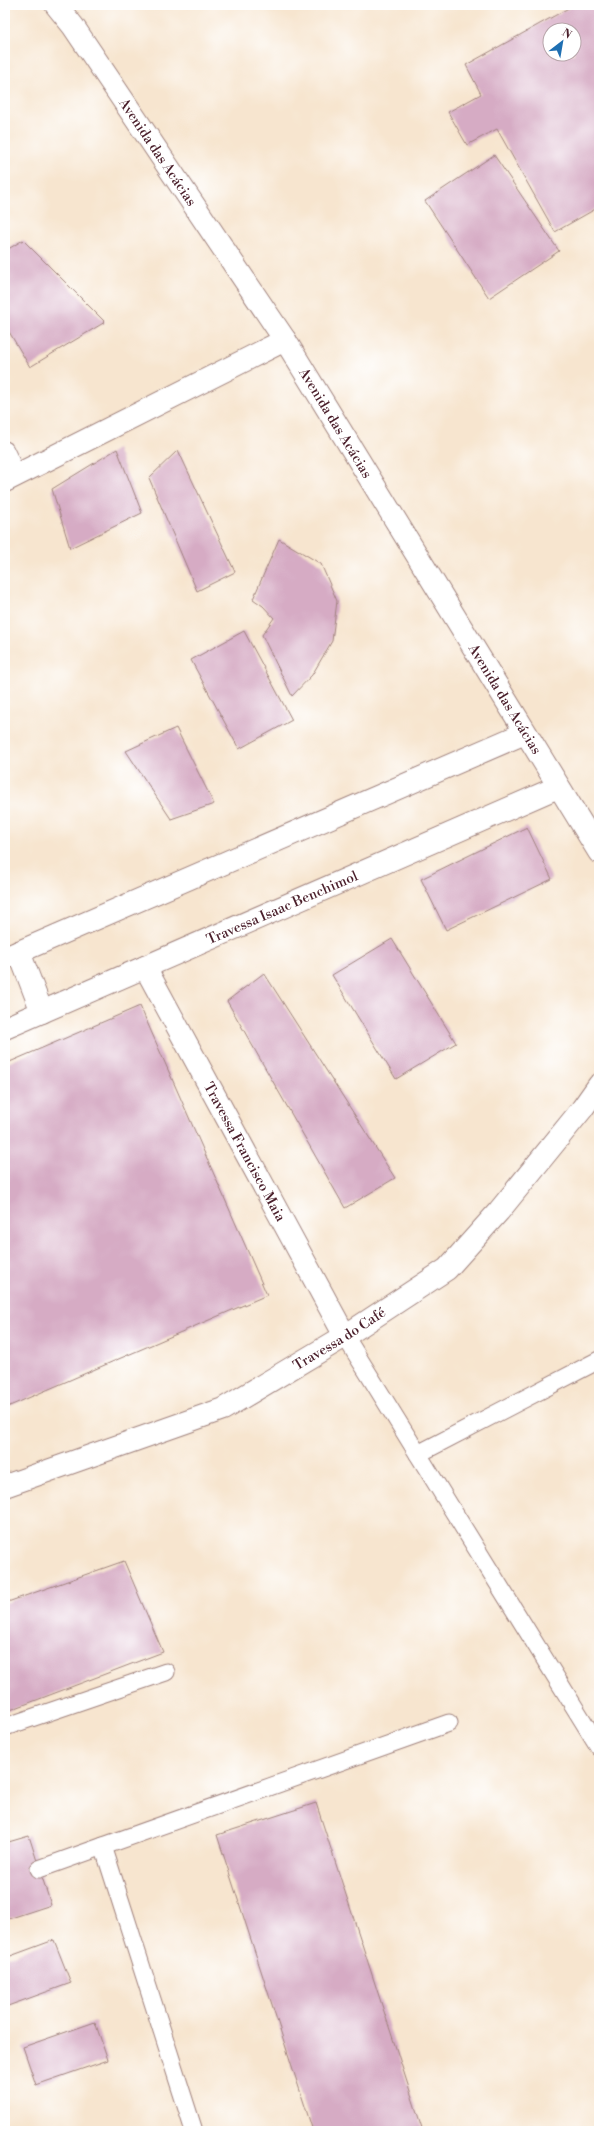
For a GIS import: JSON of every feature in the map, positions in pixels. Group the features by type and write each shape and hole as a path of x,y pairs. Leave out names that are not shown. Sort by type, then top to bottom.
{"street":[{"name":"Avenida das Acácias","path":"56,5 73,26 285,340 599,852"},
{"path":"11,478 285,340"},
{"path":"42,1012 12,955 525,733"},
{"name":"Travessa Isaac Benchimol","path":"5,1028 558,787"},
{"name":"Travessa Francisco Maia","path":"145,967 345,1336"},
{"name":"Travessa do Café","path":"5,1486 223,1409 345,1336 447,1269 504,1205 582,1109 599,1085"}],"lane":[{"path":"5,450 11,478"},
{"path":"345,1336 599,1747"},
{"path":"418,1454 599,1360"},
{"path":"5,1727 166,1672"},
{"path":"39,1869 449,1722"},
{"path":"103,1846 194,2131"}],"building":[{"path":"574,5 599,5 599,207 555,232 497,129 467,145 448,112 481,94 466,65 542,23 542,62 582,62 582,22 543,22"},
{"path":"494,155 559,251 489,298 425,201"},
{"path":"23,240 105,322 30,367 5,325 5,251"},
{"path":"117,449 142,513 70,548 52,489"},
{"path":"178,450 235,572 197,591 149,478"},
{"path":"279,539 321,564 337,601 332,641 312,675 292,696 262,635 274,618 263,606 253,599"},
{"path":"244,631 292,720 239,749 191,660"},
{"path":"176,728 214,804 171,819 126,751"},
{"path":"527,827 552,879 446,930 421,879"},
{"path":"392,939 456,1043 396,1079 332,975"},
{"path":"264,973 395,1178 345,1208 227,1001"},
{"path":"140,1006 267,1295 5,1408 5,1064"},
{"path":"124,1561 163,1652 5,1712 5,1603"},
{"path":"316,1803 423,2131 313,2131 217,1835"},
{"path":"29,1836 51,1905 5,1920 5,1843"},
{"path":"54,1940 71,1983 5,2007 5,1958"},
{"path":"95,2022 108,2060 36,2085 23,2047"}]}
